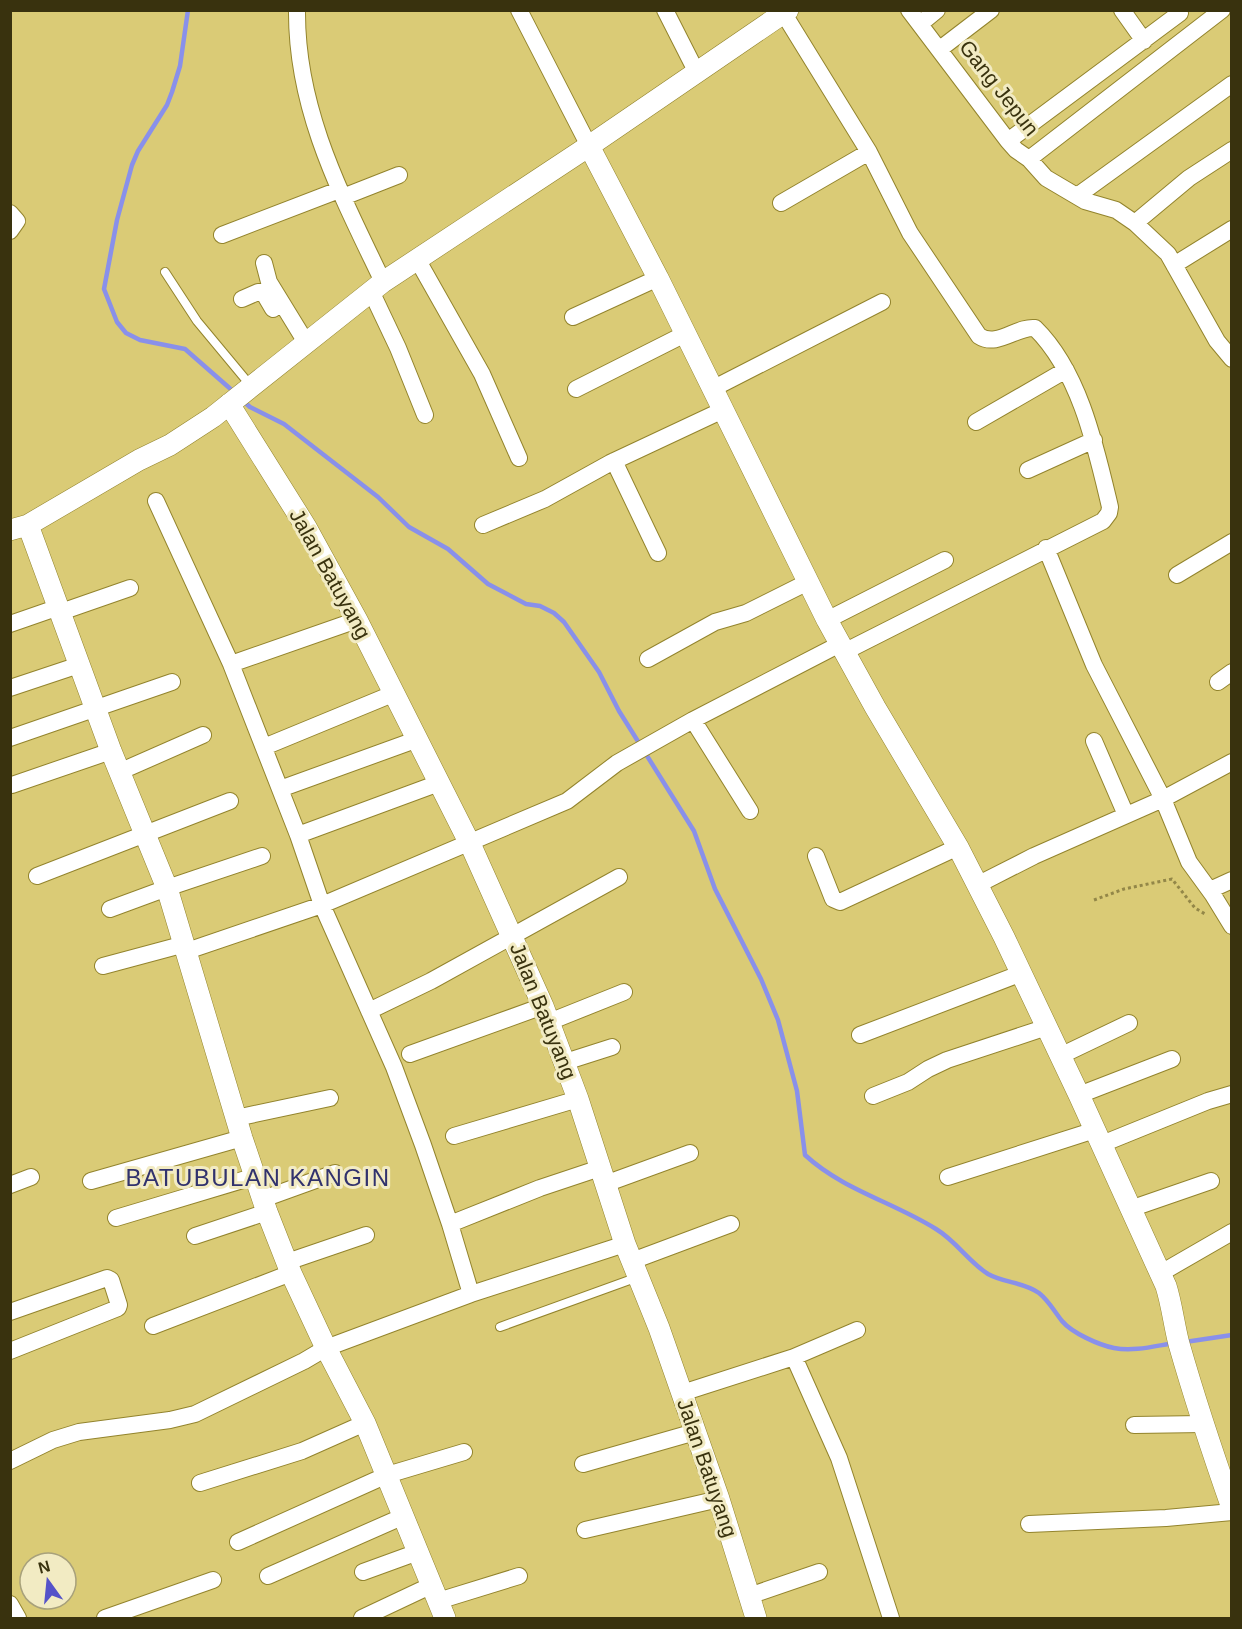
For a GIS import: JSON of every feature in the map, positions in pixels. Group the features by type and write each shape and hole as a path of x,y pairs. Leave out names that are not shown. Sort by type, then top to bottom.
{"street":[{"path":"297,10 297,31 305,90 313,123 425,415"},
{"path":"519,10 658,278 827,620 958,847 1022,973 1161,1273 1173,1310 1178,1341 1232,1510 1166,1518 1029,1524"},
{"name":"Gang Jepun","path":"909,10 1016,150 1029,159 1046,178 1085,201 1116,210 1158,243 1168,254 1217,341 1232,358"},
{"path":"920,24 937,10"},
{"path":"940,49 991,10"},
{"path":"1122,10 1144,40"},
{"path":"1029,159 1222,10"},
{"path":"668,11 697,73"},
{"path":"103,966 186,948 322,905 567,801 603,773 693,720 1103,521 1108,515 1110,507 1094,440 1066,370 1035,328 1028,328 994,339 983,339 980,336 910,233 869,152 786,12 377,286 303,347 170,445 19,527 60,609 119,772 167,888 186,948 242,1138 289,1268 326,1348 365,1423 438,1602"},
{"path":"1008,141 1180,13"},
{"path":"1077,196 1232,84"},
{"path":"1135,223 1188,178 1232,150"},
{"path":"781,203 869,152"},
{"path":"222,235 399,175"},
{"path":"10,213 16,221 10,231"},
{"path":"1174,265 1232,229"},
{"path":"417,259 482,374 519,458"},
{"path":"264,263 269,282 303,347"},
{"path":"573,317 658,278"},
{"path":"242,299 263,292 303,347"},
{"path":"712,389 882,302"},
{"path":"576,389 685,334"},
{"path":"976,422 1066,370"},
{"name":"Jalan Batuyang","path":"235,399 250,438 306,527 418,739 469,842 546,1014 578,1099 631,1261 659,1328 719,1499 756,1618"},
{"path":"483,525 544,499 614,461 723,410"},
{"path":"1028,470 1094,440"},
{"path":"614,461 658,553"},
{"path":"156,501 231,664 298,835 322,905 393,1067 423,1145 471,1294"},
{"path":"1177,575 1232,542"},
{"path":"1046,548 1094,665 1163,799 1189,862 1210,890 1226,919"},
{"path":"827,620 945,560"},
{"path":"648,659 715,622 747,613 808,582"},
{"path":"10,624 130,588"},
{"path":"231,664 357,620"},
{"path":"10,688 79,665"},
{"path":"10,738 172,682"},
{"path":"264,747 394,693"},
{"path":"693,720 750,811"},
{"path":"119,772 203,735"},
{"path":"280,789 418,739"},
{"path":"1094,741 1126,815"},
{"path":"12,785 111,751"},
{"path":"977,885 1034,856 1163,799 1232,762"},
{"path":"298,835 439,783"},
{"path":"37,876 230,801"},
{"path":"816,856 833,899 840,902 958,847"},
{"path":"110,909 262,856"},
{"path":"369,1011 512,938 619,877"},
{"path":"1210,890 1232,879"},
{"path":"860,1035 1022,973"},
{"path":"410,1054 624,992"},
{"path":"1060,1056 1129,1023"},
{"path":"873,1096 908,1082 947,1060 1047,1027"},
{"path":"564,1062 612,1047"},
{"path":"1079,1095 1172,1059"},
{"path":"948,1177 1099,1137 1232,1094"},
{"path":"236,1118 330,1098"},
{"path":"454,1136 578,1099"},
{"path":"91,1181 242,1138"},
{"path":"450,1224 540,1188 603,1176 690,1153"},
{"path":"195,1236 335,1173"},
{"path":"116,1218 256,1176"},
{"path":"10,1185 31,1177"},
{"path":"1130,1209 1211,1181"},
{"path":"10,1461 53,1440 79,1432 170,1420 195,1414 326,1348 471,1294 631,1261 731,1224"},
{"path":"1161,1273 1232,1232"},
{"path":"153,1326 366,1235"},
{"path":"10,1312 107,1278 111,1280 119,1305 118,1308 10,1351"},
{"path":"682,1393 794,1357 857,1330"},
{"path":"794,1357 839,1458 891,1618"},
{"path":"200,1483 302,1451 365,1423"},
{"path":"1134,1425 1203,1424"},
{"path":"584,1464 695,1432"},
{"path":"238,1542 387,1475 464,1452"},
{"path":"585,1530 719,1499"},
{"path":"268,1576 404,1516"},
{"path":"363,1572 418,1552"},
{"path":"749,1596 819,1572"},
{"path":"362,1618 438,1602 519,1576"},
{"path":"105,1618 213,1580"},
{"path":"10,1604 18,1618"}],"lane":[{"path":"165,272 202,328 235,399"},
{"path":"500,1327 631,1261"}],"path":[{"path":"1094,900 1124,890 1172,879 1195,908 1226,919"}],"waterway":[{"path":"188,10 180,66 172,92 167,105 138,151 132,165 117,220 104,289 117,322 126,333 140,340 185,349 234,392"},
{"path":"242,400 250,407 284,424 378,497 409,527 448,549 488,584 526,604 540,606 554,613 564,622 599,672 619,711 694,831 715,889 761,979 778,1020 797,1091 805,1155 835,1178 936,1229 988,1274 1033,1289 1049,1303 1066,1325 1086,1338 1121,1349 1174,1343"},
{"path":"1185,1342 1232,1335"}],"district":[{"name":"BATUBULAN KANGIN","path":"258,1178"}]}
